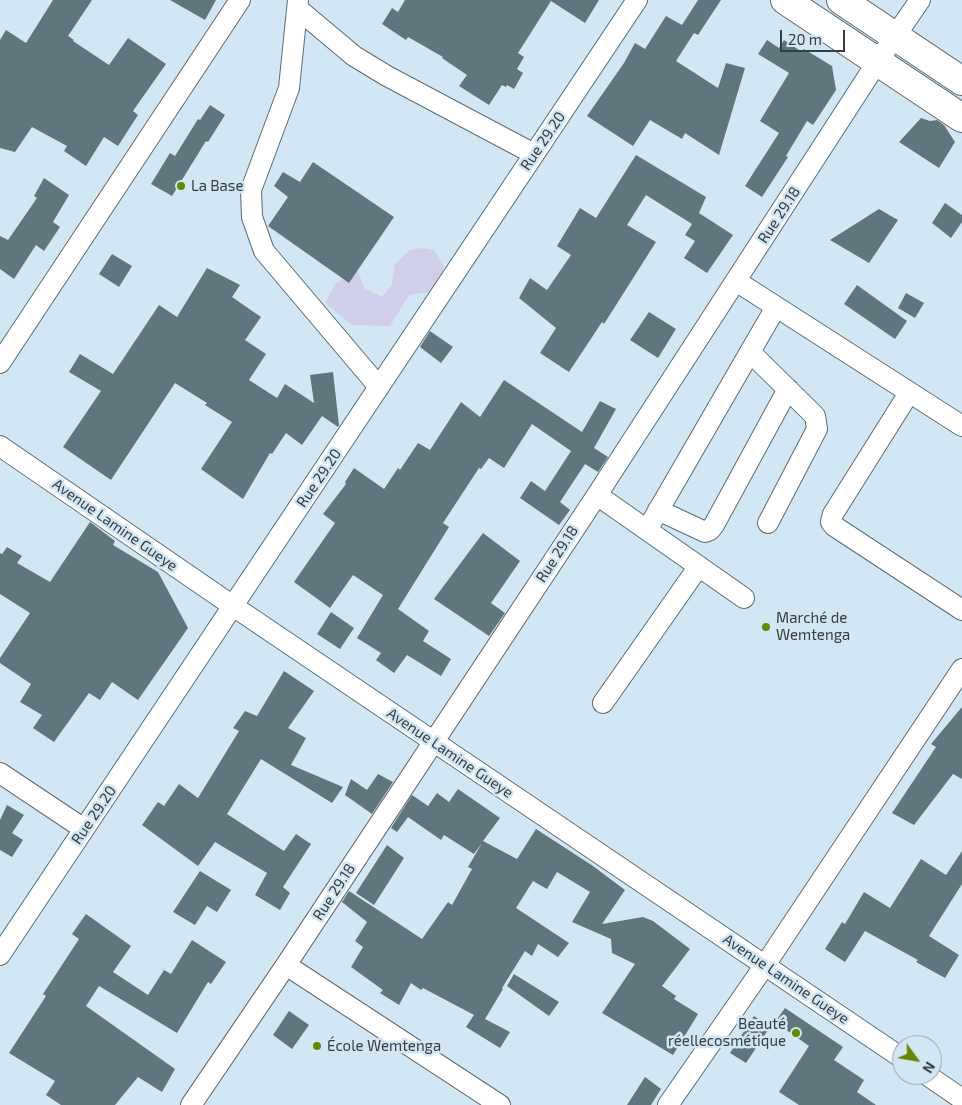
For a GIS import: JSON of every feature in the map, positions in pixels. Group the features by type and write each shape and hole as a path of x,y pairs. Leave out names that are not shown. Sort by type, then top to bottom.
{"main road":[{"path":"785,0 962,118"},
{"path":"840,0 962,81"}],"street":[{"path":"0,363 240,0"},
{"name":"Rue 29.20","path":"0,955 637,0"},
{"name":"Rue 29.18","path":"191,1105 434,741 920,0"},
{"path":"298,5 354,56 387,76 534,154"},
{"path":"298,5 289,88 251,190 252,217 264,251 379,388"},
{"path":"736,281 962,426"},
{"path":"647,530 776,307"},
{"path":"750,352 814,416 817,429 768,523"},
{"path":"658,510 705,532 710,530 788,389"},
{"path":"909,393 833,514 831,522 834,526 962,610"},
{"name":"Avenue Lamine Gueye","path":"0,446 233,606 892,1051"},
{"path":"596,495 744,598"},
{"path":"603,703 699,566"},
{"path":"668,1105 765,965 962,669"},
{"path":"0,774 84,829"},
{"path":"286,965 500,1105"},
{"path":"942,1085 962,1099"}],"shaded area":[{"path":"422,248 434,250 444,267 435,291 409,295 390,326 352,325 325,303 336,283 358,271 364,288 382,297 392,285 395,264 410,250"}],"building":[{"path":"53,0 92,0 68,36 109,65 128,38 166,64 133,111 138,115 118,146 104,137 86,166 64,151 67,146 32,127 15,152 0,148 0,40 6,30 26,43"},
{"path":"170,0 216,0 205,20"},
{"path":"405,0 599,0 585,23 551,1 518,53 524,57 517,69 523,73 514,89 507,85 506,87 502,85 489,105 459,86 467,75 443,57 408,37 406,40 382,24 392,8 398,12"},
{"path":"698,0 721,0 698,35 694,33 676,61 718,88 726,63 745,68 719,155 685,133 682,139 650,120 633,146 587,116 624,63 635,43 645,49 666,16 682,25"},
{"path":"767,40 779,48 784,40 802,52 804,49 832,66 836,90 813,125 807,121 786,156 788,157 762,197 745,186 779,133 760,121 789,73 758,54"},
{"path":"210,105 225,115 208,142 206,141 172,196 151,184 170,153 175,156 198,119 200,120"},
{"path":"921,118 930,121 937,120 944,125 955,142 939,168 899,142"},
{"path":"636,155 706,197 699,213 733,235 707,273 684,258 695,241 685,235 692,224 646,195 627,225 656,242 604,324 602,322 569,372 540,353 556,328 519,298 530,278 547,290 571,255 557,246 580,208 596,218"},
{"path":"313,162 394,217 349,283 268,226 288,197 274,186 283,172 300,182"},
{"path":"44,178 69,195 53,222 60,227 44,251 36,245 14,279 0,269 0,236 8,240 37,198 34,196"},
{"path":"945,203 962,215 962,222 951,238 932,223"},
{"path":"879,209 898,220 869,263 830,240"},
{"path":"112,254 132,266 119,287 99,274"},
{"path":"207,268 240,285 232,297 261,317 245,340 266,354 249,380 277,398 285,384 314,403 310,375 333,372 338,427 322,416 302,445 286,433 272,454 270,453 243,499 201,469 232,422 205,405 207,403 175,383 111,480 63,447 101,391 69,372 80,354 113,374 159,305 177,317"},
{"path":"857,285 907,321 895,339 844,304"},
{"path":"906,293 924,303 915,318 898,308"},
{"path":"649,312 676,329 658,358 630,340"},
{"path":"430,331 453,347 441,363 420,347"},
{"path":"504,380 582,432 600,401 616,409 594,448 608,457 598,472 585,464 560,502 570,510 559,525 520,498 531,481 545,491 571,451 532,424 504,468 489,458 481,469 479,468 443,523 449,527 398,609 429,631 423,641 451,659 441,676 407,655 394,673 376,660 381,653 357,638 383,595 353,575 330,608 294,582 335,523 323,514 346,484 345,482 354,468 384,489 398,468 400,470 418,443 430,450 461,402 480,417"},
{"path":"90,522 115,541 113,545 158,572 188,628 138,700 112,682 100,700 89,693 54,742 33,728 42,715 20,702 31,684 0,663 0,658 30,613 0,594 0,553 2,554 7,547 22,556 17,563 50,582"},
{"path":"483,533 520,561 491,603 505,613 489,636 434,599"},
{"path":"331,612 354,628 340,649 317,634"},
{"path":"284,671 314,691 288,728 306,738 291,765 343,787 332,803 261,759 227,814 284,851 296,834 311,844 283,887 290,893 280,910 255,895 267,873 215,842 198,866 142,825 158,802 164,806 179,784 198,798 239,731 233,728 245,711 257,716"},
{"path":"962,707 962,779 953,774 914,825 892,813 936,747 931,744"},
{"path":"378,774 393,782 372,814 345,795 351,779 367,790"},
{"path":"458,789 500,818 483,841 517,859 536,829 593,866 625,890 602,924 643,917 653,921 690,949 662,986 676,996 674,999 698,1014 673,1055 602,1013 635,964 612,953 611,939 572,922 590,892 557,872 547,889 533,881 516,908 569,943 558,957 538,944 532,956 525,951 485,1019 510,1032 500,1048 466,1027 474,1015 423,988 421,990 411,983 399,1005 380,993 383,990 351,967 363,947 355,941 367,922 342,902 349,891 422,939 448,902 452,905 472,869 468,867 482,843 474,854 444,835 441,840 408,817 397,832 391,828 412,795 428,806 437,793 449,802"},
{"path":"7,805 24,815 12,833 23,840 12,857 0,850 0,820"},
{"path":"387,845 404,858 374,905 356,893"},
{"path":"962,851 962,884 929,936 959,955 945,978 916,962 918,960 865,931 845,962 825,949 842,922 845,924 864,892 890,908 921,859 946,875"},
{"path":"200,871 231,890 217,912 207,906 195,925 173,912"},
{"path":"86,914 131,946 113,972 148,995 164,970 171,974 192,940 226,962 211,984 208,982 177,1033 99,986 86,1006 175,1069 162,1092 138,1077 115,1105 61,1105 46,1095 55,1081 9,1053 46,996 43,994 79,939 72,934"},
{"path":"514,974 559,1002 549,1016 507,986"},
{"path":"785,1008 843,1047 834,1060 864,1080 857,1092 876,1105 799,1105 779,1092 809,1046 775,1022"},
{"path":"289,1011 309,1025 292,1049 273,1035"},
{"path":"754,1016 770,1027 746,1063 730,1053"},
{"path":"645,1077 661,1089 651,1105 627,1105"}],"place":[{"name":"La Base","path":"181,186"},
{"name":"Marché de Wemtenga","path":"766,627"},
{"name":"Beauté réellecosmétique","path":"796,1033"},
{"name":"École Wemtenga","path":"317,1046"}]}
